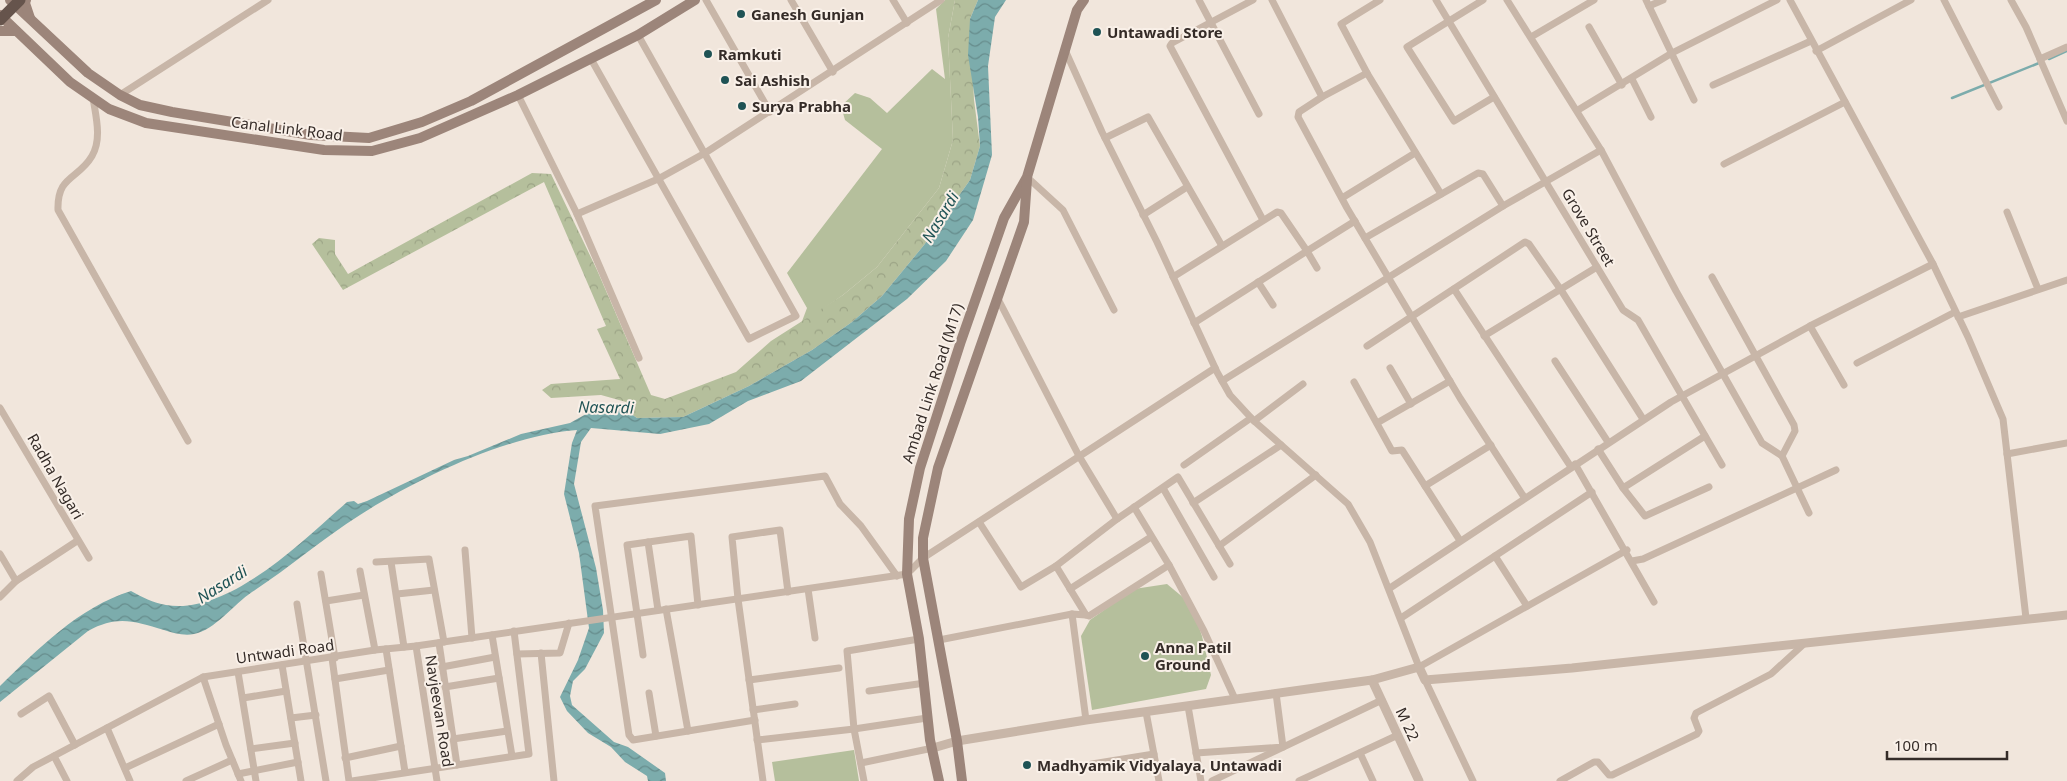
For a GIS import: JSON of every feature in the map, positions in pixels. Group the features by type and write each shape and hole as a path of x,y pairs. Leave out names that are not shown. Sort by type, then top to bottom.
{"highway":[{"path":"1,18 15,2"}],"main road":[{"path":"26,0 25,4 30,18"},
{"name":"Canal Link Road","path":"15,2 88,73 120,95 140,105 310,135 370,138 422,122 471,101 656,0"},
{"name":"Canal Link Road","path":"1,18 70,82 109,109 146,122 324,150 372,151 420,138 518,95 638,35 695,0"},
{"name":"Ambad Link Road (M17)","path":"939,781 927,718 919,640 902,575 909,519 920,468 961,341 1004,218 1027,177 1065,50 1076,5 1084,0"},
{"path":"0,31 16,31"},
{"path":"962,781 957,741 923,558 923,538 938,468 996,297 1024,222 1027,177"}],"street":[{"path":"120,95 268,0"},
{"path":"706,0 770,112"},
{"path":"792,0 833,72"},
{"path":"893,0 907,23"},
{"path":"576,214 658,179 705,153 833,72 941,0"},
{"path":"1199,0 1259,114"},
{"path":"1253,0 1172,43 1170,46 1263,220"},
{"path":"1272,0 1322,97"},
{"path":"1380,0 1341,24 1367,73 1440,194"},
{"name":"Grove Street","path":"1436,0 1623,310 1638,320 1722,465"},
{"path":"1483,0 1407,47 1454,121 1494,97"},
{"path":"1507,0 1578,110 1676,291 1762,443 1782,456 1809,513"},
{"path":"1531,37 1594,0"},
{"path":"1663,0 1648,3 1694,100"},
{"path":"1578,110 1672,53 1777,0"},
{"path":"1790,0 1933,264 2003,419 2026,618"},
{"path":"1816,51 1911,0"},
{"path":"1944,0 1999,108"},
{"path":"2011,0 2040,59 2067,121"},
{"path":"1589,27 1622,85"},
{"path":"591,59 749,339 796,316 638,35"},
{"path":"1713,85 1811,41"},
{"path":"2040,59 2067,47"},
{"path":"1065,50 1105,138 1215,368 1230,395 1281,445 1348,504 1370,542 1390,588 1419,667 1473,781"},
{"path":"1367,73 1322,97 1300,112 1298,117 1355,221 1450,381 1524,497"},
{"path":"1632,79 1651,117"},
{"path":"518,95 576,214 639,358"},
{"path":"93,98 99,131 92,156 64,184 58,195 58,210 188,441"},
{"path":"1724,164 1845,102"},
{"path":"1105,138 1148,117 1222,246"},
{"path":"1222,381 1503,206 1601,150"},
{"path":"1342,198 1415,153"},
{"path":"1365,238 1480,172 1503,206"},
{"path":"1027,177 1063,210 1114,310"},
{"path":"1143,216 1187,187"},
{"path":"1173,277 1276,212 1281,213 1317,268"},
{"path":"2007,212 2038,289"},
{"path":"1194,323 1355,221"},
{"path":"1367,346 1411,315 1525,242 1529,244 1562,290 1643,419"},
{"path":"1390,588 1524,497 1683,395 1810,326 1933,264"},
{"path":"1484,336 1597,267"},
{"path":"1712,277 1794,425 1795,431 1782,456"},
{"path":"1857,363 1957,315 2067,280"},
{"path":"1258,282 1273,305"},
{"path":"1454,289 1484,336 1592,492 1654,602"},
{"path":"996,297 1079,456 1117,519"},
{"path":"1810,326 1844,385"},
{"path":"1556,361 1608,442"},
{"path":"754,720 633,740 629,735 595,506 824,476 840,504 902,575 923,558 1215,368"},
{"path":"1390,368 1411,404"},
{"path":"1377,423 1450,381"},
{"path":"1354,382 1392,451 1402,450 1460,540"},
{"path":"1184,465 1303,384"},
{"name":"Radha Nagari","path":"0,408 77,541 89,558"},
{"path":"1623,488 1705,436"},
{"path":"2007,454 2067,443"},
{"path":"1193,503 1281,445"},
{"path":"1425,486 1491,445"},
{"path":"1598,449 1623,488 1645,516 1709,487"},
{"path":"1632,561 1643,559 1836,470"},
{"path":"1219,546 1316,475"},
{"path":"979,522 1021,587 1056,566 1117,519 1178,477 1230,564"},
{"path":"1162,488 1214,577"},
{"path":"1401,618 1592,492"},
{"path":"1134,507 1169,565 1204,631 1235,699"},
{"path":"763,781 738,599 732,537 780,530 788,592"},
{"path":"643,655 627,545 691,536 698,605"},
{"path":"1070,589 1152,536"},
{"path":"0,597 16,581 77,541"},
{"path":"648,542 688,731"},
{"path":"465,550 472,638"},
{"path":"861,763 957,741 1086,720 1372,680 1419,667 1626,550"},
{"path":"0,554 16,581"},
{"path":"1495,556 1527,606"},
{"path":"376,562 429,559 456,765"},
{"path":"391,562 404,647"},
{"path":"939,640 1072,614 1089,616 1169,565"},
{"path":"1056,566 1086,615"},
{"path":"360,571 375,650"},
{"path":"321,574 349,781"},
{"name":"Untwadi Road","path":"18,781 33,767 203,677 375,650 416,646 610,616 902,575"},
{"path":"808,589 816,638"},
{"path":"396,594 434,590"},
{"path":"326,600 364,595"},
{"path":"297,604 326,781"},
{"path":"1072,614 1086,720"},
{"path":"1426,680 1806,643 2067,615"},
{"path":"517,654 560,653 569,623"},
{"path":"352,781 529,754 514,631"},
{"path":"492,635 512,756"},
{"path":"864,781 854,729 847,651 919,640"},
{"path":"1560,781 1594,762 1598,762 1609,775 1612,775 1697,734 1699,731 1694,718 1696,713 1771,674 1806,643"},
{"name":"Navjeevan Road","path":"416,646 437,781"},
{"path":"386,649 405,772"},
{"path":"541,653 554,781"},
{"path":"442,666 495,657"},
{"path":"282,665 301,781"},
{"path":"749,680 839,668"},
{"path":"335,679 389,670"},
{"path":"238,672 256,781"},
{"path":"203,677 240,778 254,770 298,762"},
{"path":"445,687 499,678"},
{"name":"M 22","path":"1372,680 1419,781"},
{"path":"869,691 925,684"},
{"path":"243,698 286,692"},
{"path":"648,693 656,736"},
{"path":"1276,693 1283,747"},
{"path":"22,714 49,696 75,745"},
{"path":"1214,781 1382,700"},
{"path":"753,710 795,704"},
{"path":"1188,706 1201,781"},
{"path":"1146,712 1159,781"},
{"path":"291,718 316,715"},
{"path":"757,740 854,729 927,718"},
{"path":"125,768 219,724"},
{"path":"107,728 130,781"},
{"path":"453,739 508,731"},
{"path":"1299,781 1398,735"},
{"path":"251,749 295,743"},
{"path":"345,758 401,746"},
{"path":"1196,754 1283,747"},
{"path":"1360,753 1373,781"},
{"path":"1092,764 1154,754"},
{"path":"54,756 67,781"},
{"path":"186,781 232,760"}],"green space":[{"path":"945,0 955,0 948,38 953,140 939,188 877,267 843,295 801,324 807,308 787,273 882,149 845,120 841,106 855,93 870,98 887,113 932,69 945,79 936,9"},
{"path":"955,0 978,0 970,19 974,100 980,146 970,180 924,245 882,296 852,322 812,350 749,386 683,417 637,418 630,413 626,402 601,395 551,398 542,390 551,384 620,379 597,329 606,326 544,182 343,290 312,244 319,238 335,240 335,254 348,274 532,173 551,174 597,270 651,395 665,399 736,372 771,341 843,295 877,267 939,188 953,140 948,38"},
{"name":"Anna Patil Ground","path":"1167,584 1191,604 1202,636 1211,675 1206,689 1092,710 1081,636 1090,620 1134,589"},
{"path":"854,750 859,781 775,781 772,762"}],"water":[{"path":"978,0 1006,0 995,17 988,66 992,155 973,220 946,261 907,299 801,381 748,401 709,424 660,434 591,428 581,442 574,484 596,568 603,610 604,633 585,669 573,681 570,696 572,705 614,742 628,747 665,773 666,781 648,781 647,776 625,762 611,747 588,733 567,711 560,697 578,660 589,628 579,553 564,494 572,443 577,430 522,440 493,449 436,473 383,501 346,524 245,597 217,622 202,632 190,635 182,634 126,621 117,621 98,626 88,631 0,702 0,686 44,644 77,618 112,598 131,591 143,598 166,605 190,605 214,599 264,572 347,502 354,501 358,504 367,501 454,460 521,434 570,423 595,409 603,409 606,413 616,408 624,409 637,418 683,417 749,386 812,350 852,322 882,296 924,245 970,180 980,146 978,117 968,55 970,19"}],"waterway":[{"path":"2049,59 2067,51"},
{"path":"1952,98 2039,63"}],"place":[{"name":"Ganesh Gunjan","path":"741,14"},
{"name":"Untawadi Store","path":"1097,32"},
{"name":"Ramkuti","path":"708,54"},
{"name":"Sai Ashish","path":"725,80"},
{"name":"Surya Prabha","path":"742,106"},
{"name":"Anna Patil Ground","path":"1145,656"},
{"name":"Madhyamik Vidyalaya, Untawadi","path":"1027,765"}],"water label":[{"name":"Nasardi","path":"940,217"},
{"name":"Nasardi","path":"606,407"},
{"name":"Nasardi","path":"222,584"}]}
